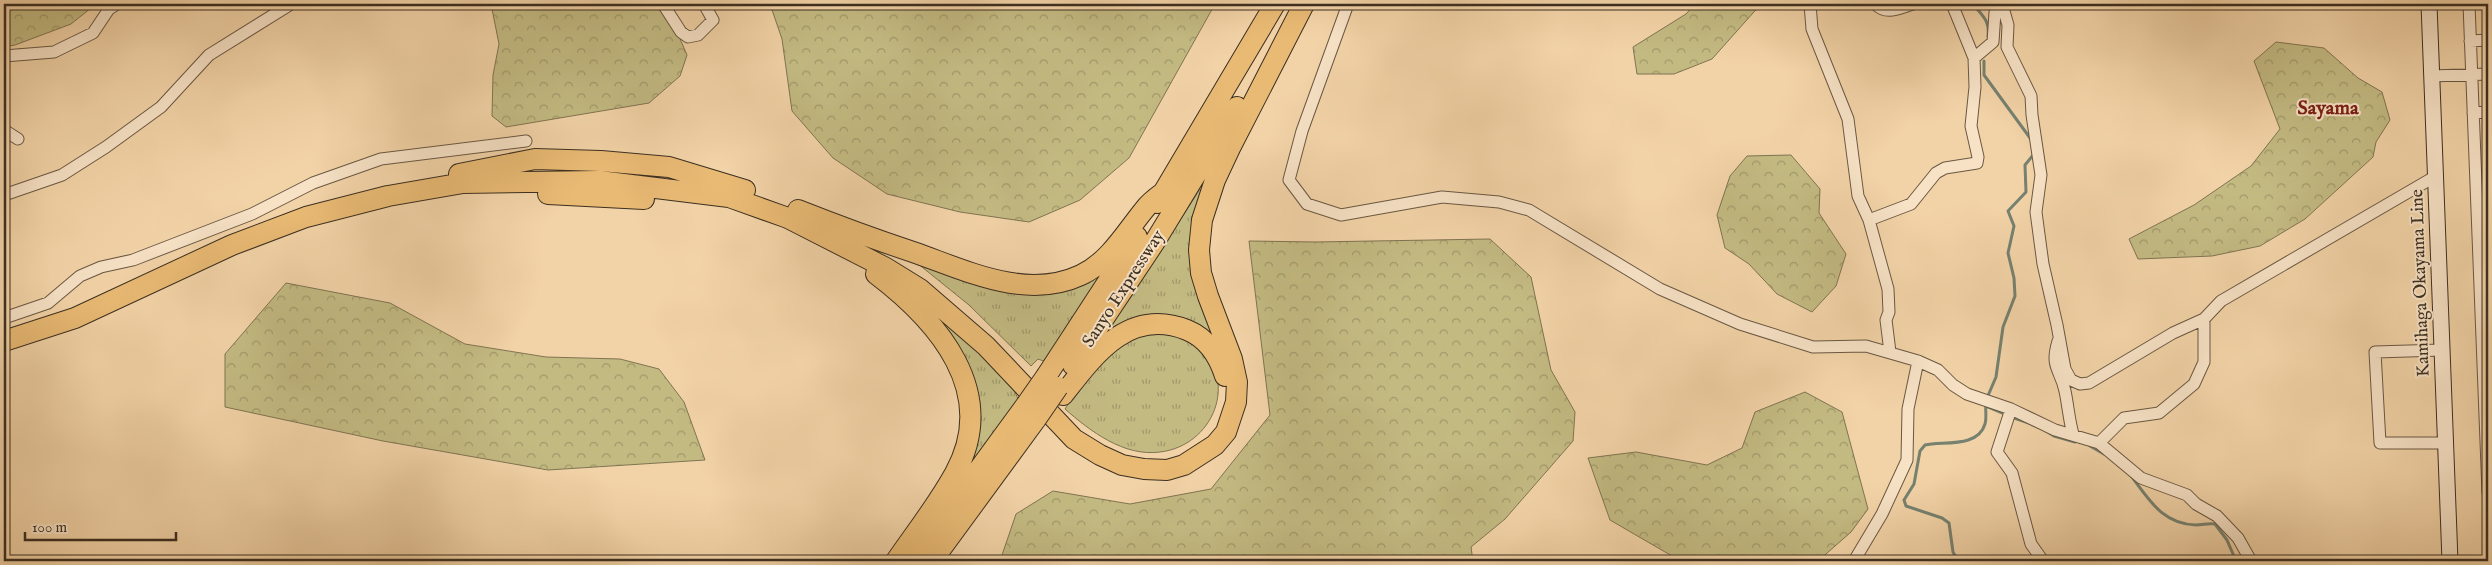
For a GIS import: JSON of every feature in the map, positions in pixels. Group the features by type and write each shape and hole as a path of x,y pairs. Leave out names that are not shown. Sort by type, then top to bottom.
{"highway":[{"name":"Sanyo Expressway","path":"1056,386 1107,284 1164,192 1275,4"},
{"name":"Sanyo Expressway","path":"912,561 1031,412 1056,386 1164,227 1297,4"},
{"path":"835,233 920,289 954,317 986,346 1074,439 1100,455 1122,465 1144,469 1167,470 1184,465 1215,445 1226,432 1236,402 1237,382 1232,360 1208,296 1202,273 1199,250 1202,220 1215,180 1230,148 1304,4"},
{"path":"4,331 71,310 232,234 303,209 385,187 462,178 599,181 728,191 788,218 979,277 1018,284 1050,284 1082,275 1107,256 1125,236 1145,208 1164,192"},
{"path":"4,341 75,318 232,245 306,217 462,178"},
{"path":"835,233 923,281 963,312 1004,352 1062,414 1102,445 1120,453 1138,458 1170,459 1197,448 1219,424 1224,408 1226,378 1215,353 1195,333 1164,324 1149,324 1131,328 1102,348 1089,361 1056,386"},
{"path":"835,233 940,335 960,365 967,386 971,410 970,432 956,472 896,561"},
{"name":"Sanyo Expressway","path":"932,561 1031,412"}],"main road":[{"name":"Kamihaga Okayama Line","path":"2429,4 2450,561"}],"street":[{"path":"4,56 54,52 93,33 109,9 117,4"},
{"path":"4,195 62,174 106,147 161,107 209,55 291,4"},
{"path":"663,4 681,32 688,37 698,35 713,20 704,4"},
{"path":"1348,4 1302,131 1289,180 1307,204 1341,216 1442,198 1499,202 1529,210 1660,289 1740,324 1813,346 1866,346 1918,360 1938,370 1953,385 1967,394 2010,414 2099,443 2142,478 2187,495 2196,504 2217,516 2238,538 2251,561"},
{"path":"1810,4 1812,29 1848,119 1858,196 1869,220 1888,288 1889,312 1886,320 1890,352"},
{"path":"1875,4 1889,12 1913,4"},
{"path":"1869,220 1911,204 1936,173 1945,168 1977,163 1978,156 1971,126 1975,87 1974,58 1952,4"},
{"path":"2469,4 2476,168 2483,222 2488,492"},
{"path":"1974,58 1993,42 1995,12 2002,6 2008,25 2007,47 2031,96 2040,175 2036,212 2042,264 2057,325 2058,340 2065,369 2070,380 2080,384 2089,383 2173,333 2204,319 2221,301 2436,176"},
{"path":"2470,41 2488,40"},
{"path":"2432,76 2488,74"},
{"path":"2473,113 2488,112"},
{"path":"4,130 18,139"},
{"path":"4,318 48,303 80,276 101,267 133,260 252,214 313,183 381,159 526,141"},
{"path":"2476,168 2488,168"},
{"path":"2099,443 2124,418 2159,413 2194,384 2204,362 2204,319"},
{"path":"2058,340 2053,356 2057,373 2064,389 2073,434"},
{"path":"2442,350 2375,352 2380,444 2446,443"},
{"path":"1854,561 1882,514 1907,460 1908,409 1918,360"},
{"path":"2010,414 1997,452 2012,473 2031,544 2043,561"}],"green space":[{"path":"4,4 96,4 71,24 15,45 4,47"},
{"path":"491,4 665,4 687,55 680,76 649,103 506,127 492,116 493,75 499,44"},
{"path":"770,4 1215,4 1129,158 1080,200 1029,222 960,212 887,194 833,158 792,111 782,39"},
{"path":"1695,4 1761,4 1712,59 1674,74 1637,74 1633,47 1686,14"},
{"path":"2276,42 2324,48 2358,78 2382,92 2390,120 2376,142 2373,157 2305,219 2260,246 2212,256 2138,259 2129,239 2194,205 2251,166 2280,129 2254,61"},
{"path":"1791,155 1820,189 1819,213 1846,254 1836,286 1812,312 1777,294 1749,264 1725,248 1717,215 1730,176 1747,156"},
{"path":"1200,189 1204,193 1197,216 1222,344 1203,332 1109,334 1106,332 1131,297"},
{"path":"1490,239 1531,277 1551,370 1575,412 1573,441 1505,519 1471,547 1473,561 1000,561 1016,514 1053,491 1130,504 1211,489 1270,415 1249,241 1315,242"},
{"path":"1109,262 1046,362 1038,359 1031,366 969,305 917,263 994,286"},
{"path":"286,283 390,303 465,344 546,357 620,359 659,369 684,402 705,460 548,470 383,441 225,407 225,354"},
{"path":"902,286 984,356 1011,387 1018,399 970,470 962,466 976,408"},
{"path":"1173,333 1195,342 1210,359 1217,376 1218,393 1214,410 1206,425 1194,438 1179,447 1160,452 1133,450 1108,441 1085,426 1065,409 1089,376 1118,348 1142,335"},
{"path":"1805,392 1842,412 1868,509 1851,532 1818,561 1689,561 1672,556 1610,520 1588,458 1636,452 1707,465 1742,448 1755,412"}],"waterway":[{"path":"1973,4 1987,22 1988,36"},
{"path":"1984,61 1984,75 2033,142"},
{"path":"1987,398 1996,377 2003,327 2015,296 2014,278 2008,253 2014,226 2008,211 2026,192 2025,165 2034,154"},
{"path":"1958,561 1953,552 1949,523 1942,518 1906,506 1904,500 1914,484 1920,451 1925,445 1959,442 1975,437 1981,432 1985,424 1986,404"},
{"path":"1986,406 2005,414"},
{"path":"2011,417 2029,423"},
{"path":"2046,431 2054,436 2075,442"},
{"path":"2090,446 2104,454"},
{"path":"2132,477 2151,502 2166,516 2185,524 2215,524 2227,540 2236,561"}],"district":[{"name":"Sayama","path":"2328,108"}]}
